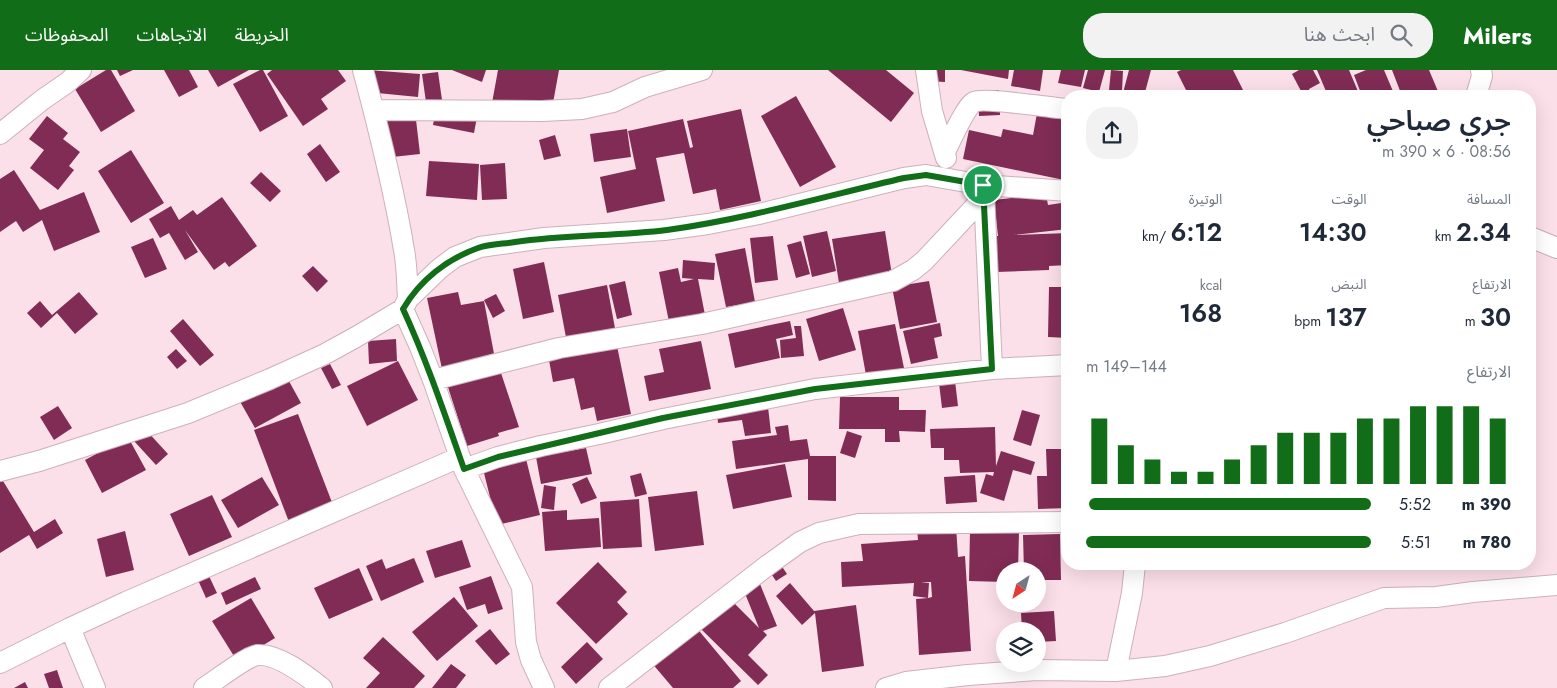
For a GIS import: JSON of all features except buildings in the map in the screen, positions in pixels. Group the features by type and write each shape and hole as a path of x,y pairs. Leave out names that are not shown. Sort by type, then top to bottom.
{"street":[{"path":"0,134 81,70"},
{"path":"363,70 388,170 404,251 406,304 462,463 522,588 526,642 531,660 544,688"},
{"path":"374,110 542,111 582,109 613,102 646,87 702,70"},
{"path":"926,70 932,111 945,152 951,180"},
{"path":"1478,90 1482,76 1481,70"},
{"path":"945,152 974,101 1061,109"},
{"path":"0,471 39,461 188,413 325,354 356,337 406,304 439,269 455,257 480,247 544,238 664,230 699,225 759,214 904,178 926,175 951,180 984,191 1061,191"},
{"path":"433,380 558,348 702,324 892,281 913,270 924,261 984,191"},
{"path":"984,191 992,369"},
{"path":"1536,241 1557,248"},
{"path":"0,663 70,628 462,463 498,457 663,418 815,389 992,369 1061,365"},
{"path":"609,688 768,565 800,542 819,533 859,524 1061,522"},
{"path":"1116,671 1132,593 1134,570"},
{"path":"886,688 906,682 968,675 1037,670 1116,671 1164,666 1210,656 1285,634 1384,598 1436,597 1557,585"},
{"path":"70,628 95,688"},
{"path":"204,688 234,667 256,655 276,658 322,688"}],"route":[{"path":"926,175 983,185 992,369 815,389 663,418 498,457 464,469 433,380 403,309 408,300 439,269 455,257 480,247 544,238 664,230 708,224 759,214 904,178 926,175"}]}
